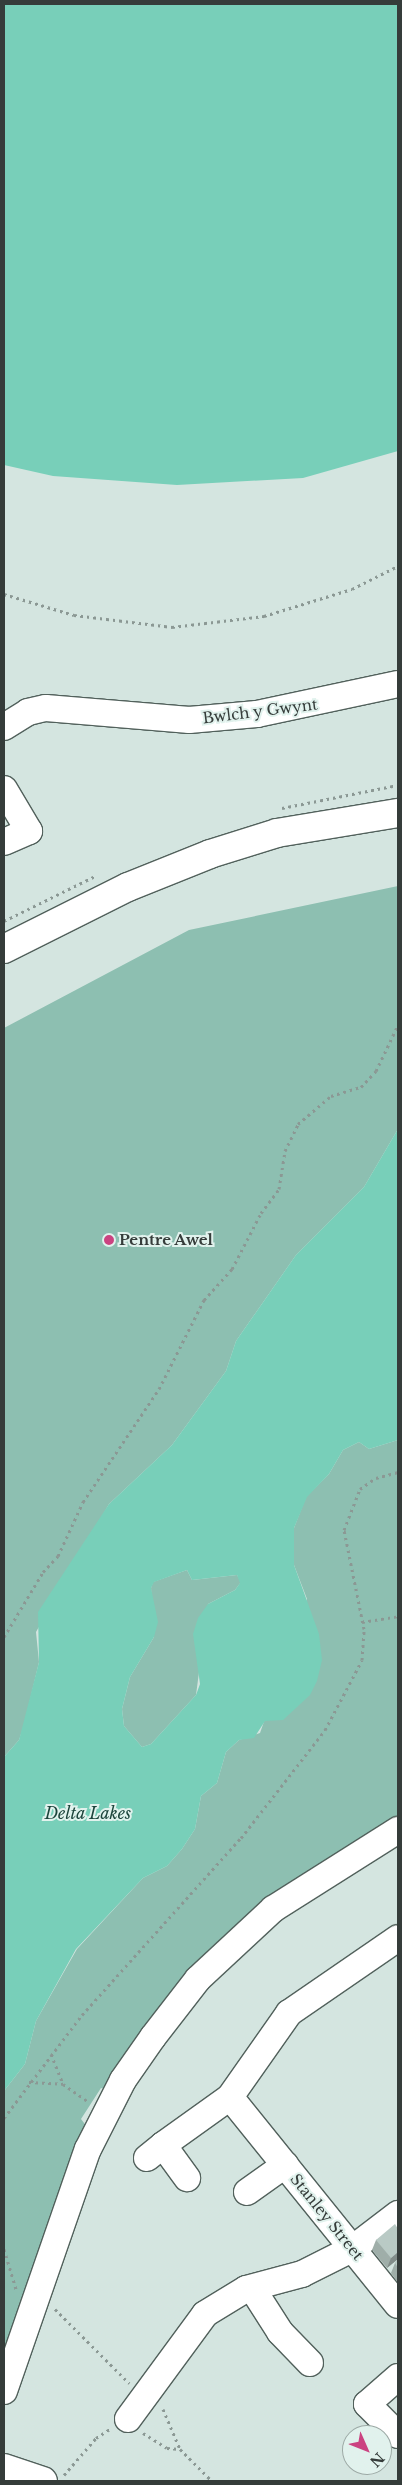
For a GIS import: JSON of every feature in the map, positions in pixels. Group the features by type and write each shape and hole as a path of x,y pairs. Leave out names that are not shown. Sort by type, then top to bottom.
{"main road":[{"path":"4,949 128,887 210,854 277,833 398,813"},
{"path":"4,2468 43,2481"}],"street":[{"name":"Bwlch y Gwynt","path":"4,727 28,712 46,708 189,720 257,714 398,684"},
{"path":"4,789 29,831 4,842"},
{"path":"4,2391 26,2292 88,2149 107,2112 153,2037 231,1945 294,1894 398,1830"},
{"path":"187,2178 155,2151 230,2097 289,2013 398,1938"},
{"path":"230,2097 285,2165"},
{"name":"Stanley Street","path":"247,2192 285,2165 398,2306"},
{"path":"128,2419 206,2314 232,2290 302,2274 352,2249 398,2214"},
{"path":"232,2290 280,2332 310,2364"},
{"path":"398,2377 367,2404 398,2435"}],"path":[{"path":"4,594 74,615 172,627 264,616 352,589 398,566"},
{"path":"4,1636 42,1572 58,1556 83,1502 159,1389 204,1300 232,1269 261,1212 279,1189 285,1151 298,1124 331,1096 361,1087 376,1071 398,1025"},
{"path":"4,2118 51,2054 241,1838 325,1730 362,1660 362,1622 344,1530 360,1489 376,1478 398,1472"},
{"path":"362,1622 398,1616"},
{"path":"51,2054 63,2084"},
{"path":"29,2082 63,2084 107,2112"},
{"path":"4,2248 26,2292 45,2299 150,2387 165,2423 180,2448 212,2481"},
{"path":"56,2481 73,2469 96,2438 128,2419 139,2433 151,2435 166,2448 180,2448"}],"shaded area":[{"name":"Pentre Awel","path":"398,886 398,1129 364,1187 296,1255 236,1341 226,1371 172,1445 109,1504 36,1632 39,1662 24,1725 19,1740 4,1757 4,1028 189,930"},
{"path":"398,1440 398,1824 291,1887 108,2090 101,2088 81,2119 87,2127 50,2215 4,2363 4,2091 25,2064 36,2021 77,1949 143,1878 167,1866 182,1849 195,1829 201,1796 217,1783 226,1752 239,1740 260,1733 307,1599 294,1565 294,1528 306,1497 329,1474 343,1450 359,1442 369,1449"},
{"path":"187,1570 192,1580 237,1575 241,1582 235,1590 208,1604 196,1695 151,1744 142,1747 124,1726 122,1709 130,1677 154,1637 151,1588 153,1582"}],"water":[{"path":"4,4 398,4 398,451 303,478 177,485 53,476 4,465"},
{"name":"Delta Lakes","path":"398,1129 398,1440 369,1449 359,1442 343,1450 329,1474 307,1497 294,1528 294,1565 319,1634 322,1660 317,1681 310,1695 283,1720 265,1721 254,1738 239,1740 226,1752 217,1783 201,1796 195,1829 182,1849 167,1866 143,1878 76,1949 36,2021 25,2064 4,2091 4,1757 19,1740 39,1662 38,1612 109,1504 172,1445 226,1371 236,1341 296,1255 364,1187","holes":["187,1570 192,1580 237,1575 240,1583 235,1590 208,1604 198,1618 193,1634 200,1684 196,1695 151,1744 142,1747 124,1726 122,1709 130,1677 154,1637 158,1622 151,1588 154,1582"]}],"building":[{"path":"395,2224 398,2229 398,2252 391,2258 376,2240"}],"place":[{"name":"Pentre Awel","path":"109,1240"}]}
